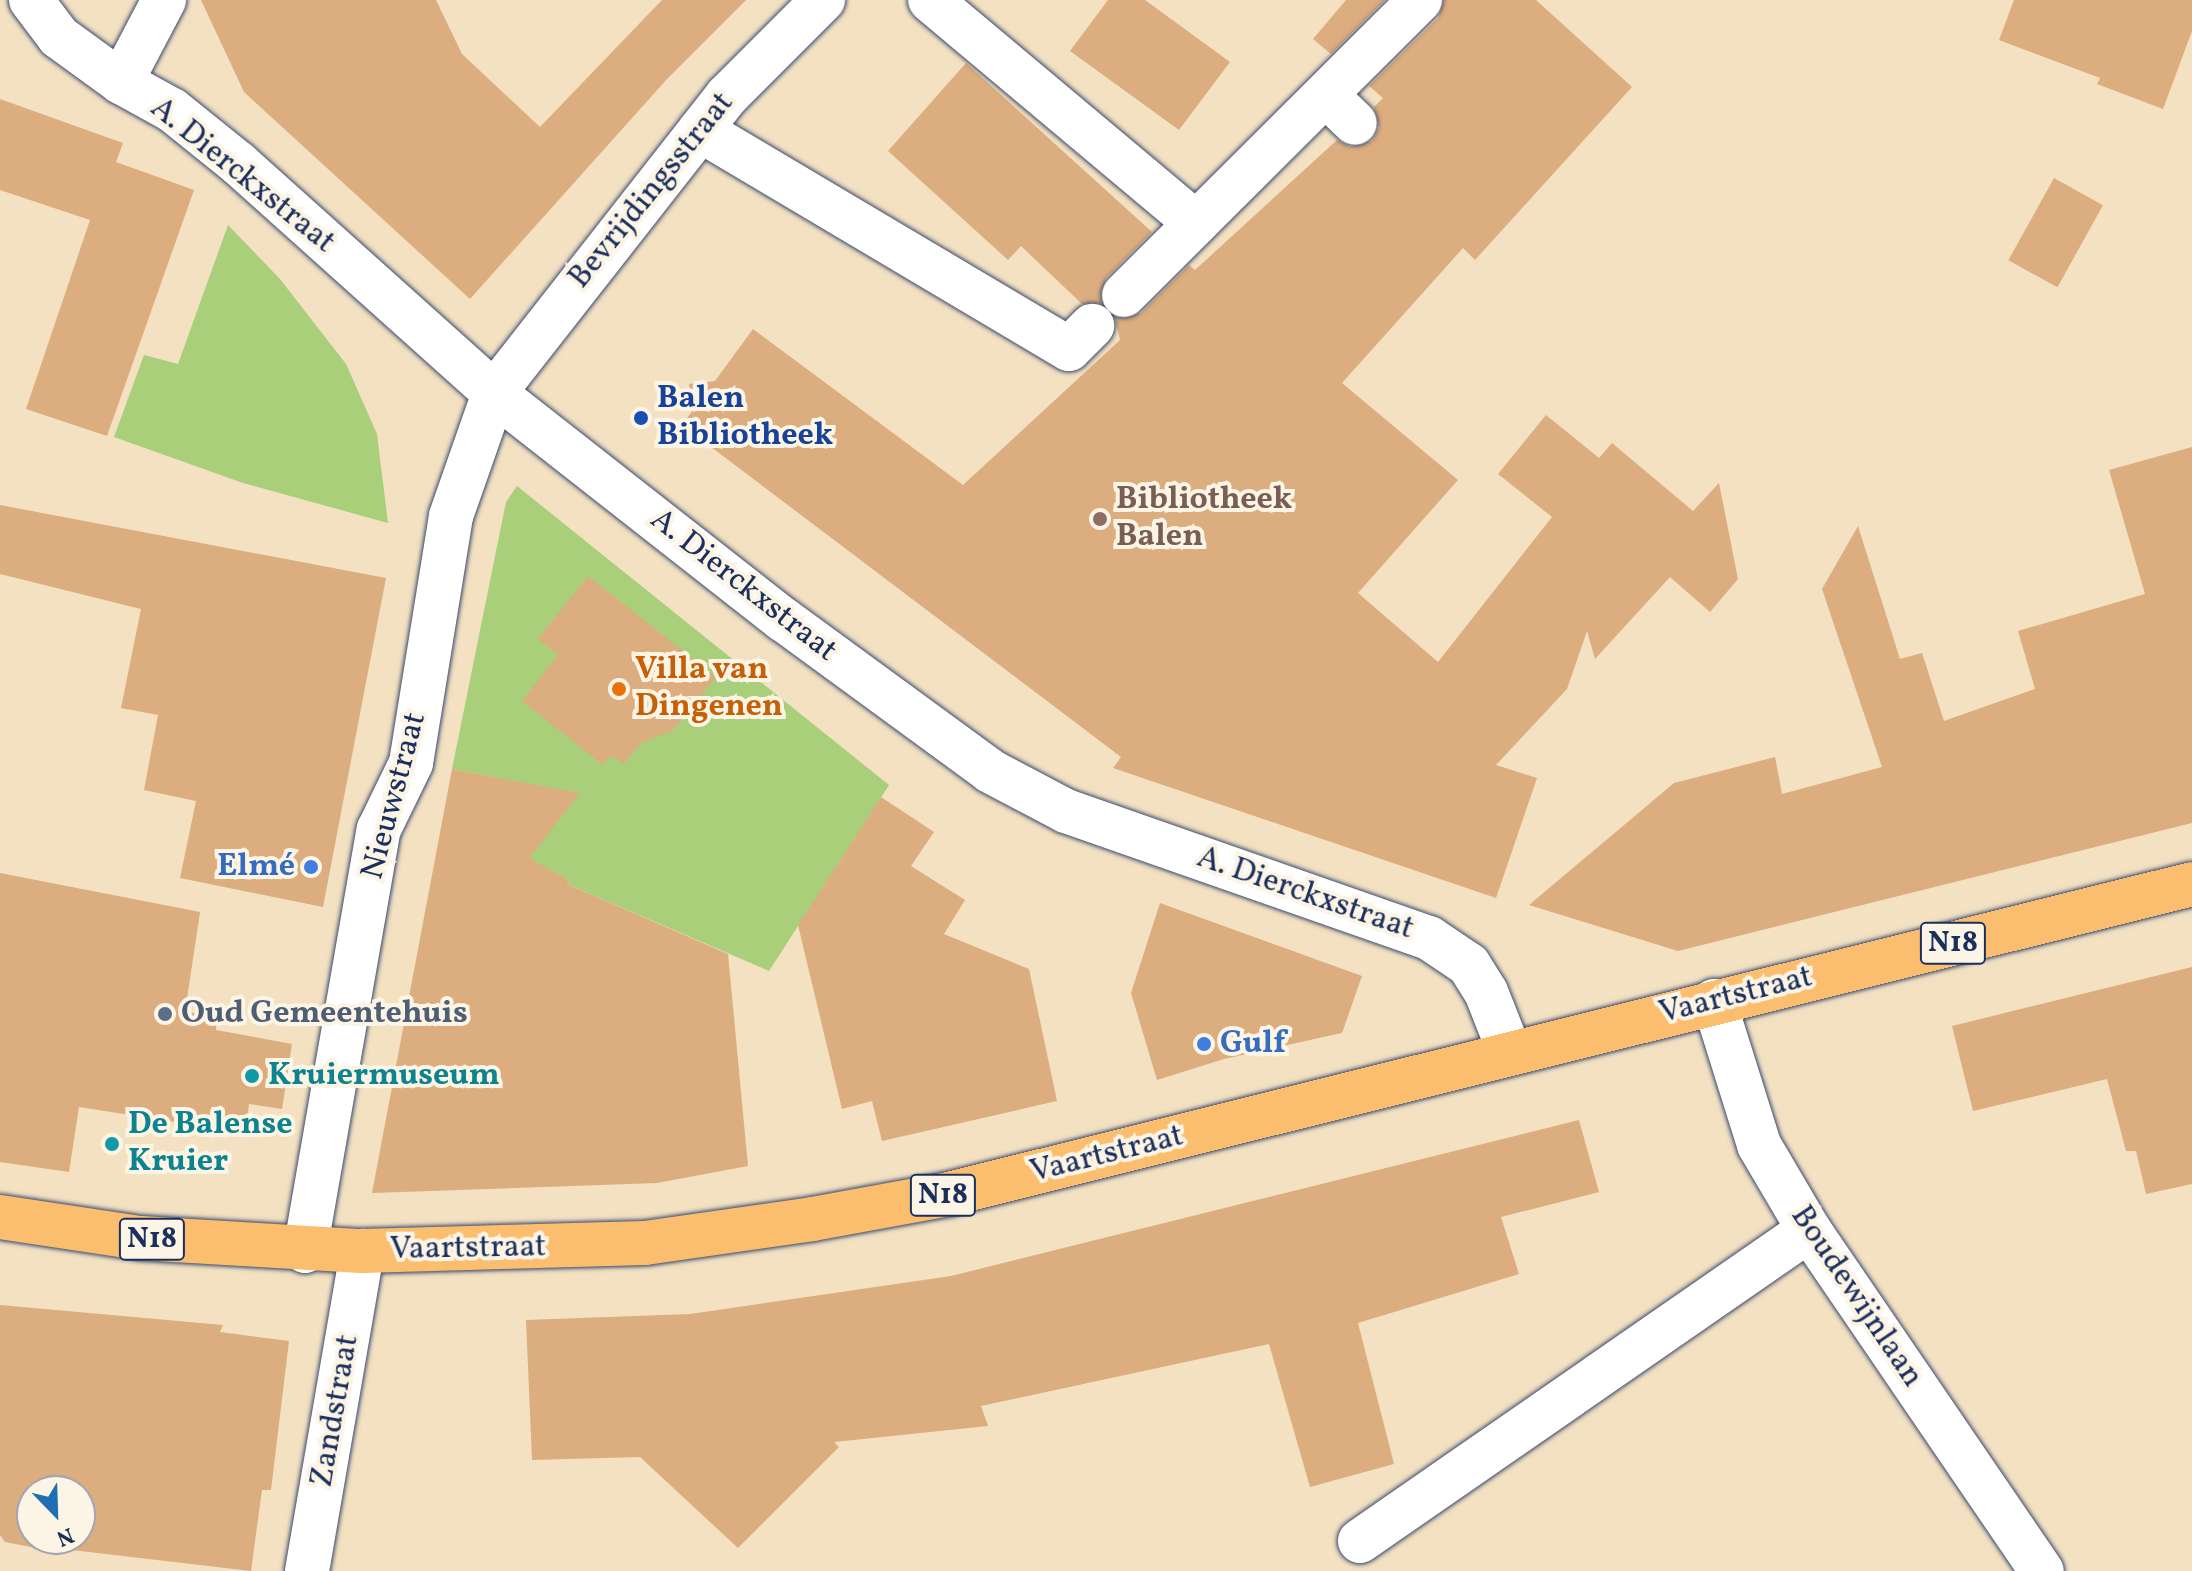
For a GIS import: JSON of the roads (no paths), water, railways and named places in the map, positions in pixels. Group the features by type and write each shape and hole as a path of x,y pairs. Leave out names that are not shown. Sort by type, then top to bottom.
{"main road":[{"name":"Vaartstraat","path":"0,1217 141,1238 305,1251 645,1243 813,1219 949,1194 2192,884"}],"street":[{"name":"A. Dierckxstraat","path":"31,0 59,37 121,82 172,110 238,163 494,393 784,620 990,771 1066,811 1429,938 1469,965 1486,992 1510,1053"},
{"path":"121,82 164,0"},
{"name":"Bevrijdingsstraat","path":"494,393 700,130 823,0"},
{"path":"930,0 1196,223"},
{"path":"1124,295 1196,223 1340,109 1420,0"},
{"path":"700,130 1069,349 1092,326"},
{"name":"Nieuwstraat","path":"305,1251 379,829 411,763 451,516 494,393"},
{"name":"Boudewijnlaan","path":"1714,1001 1759,1145 1809,1230 2042,1571"},
{"path":"1360,1541 1809,1230"},
{"name":"Zandstraat","path":"307,1571 362,1251"}],"place":[{"name":"Balen Bibliotheek","path":"641,418"},
{"name":"Bibliotheek Balen","path":"1100,519"},
{"name":"Villa van Dingenen","path":"619,689"},
{"name":"Elmé","path":"311,867"},
{"name":"Oud Gemeentehuis","path":"165,1014"},
{"name":"Gulf","path":"1204,1044"},
{"name":"Kruiermuseum","path":"252,1076"},
{"name":"De Balense Kruier","path":"112,1144"}]}
